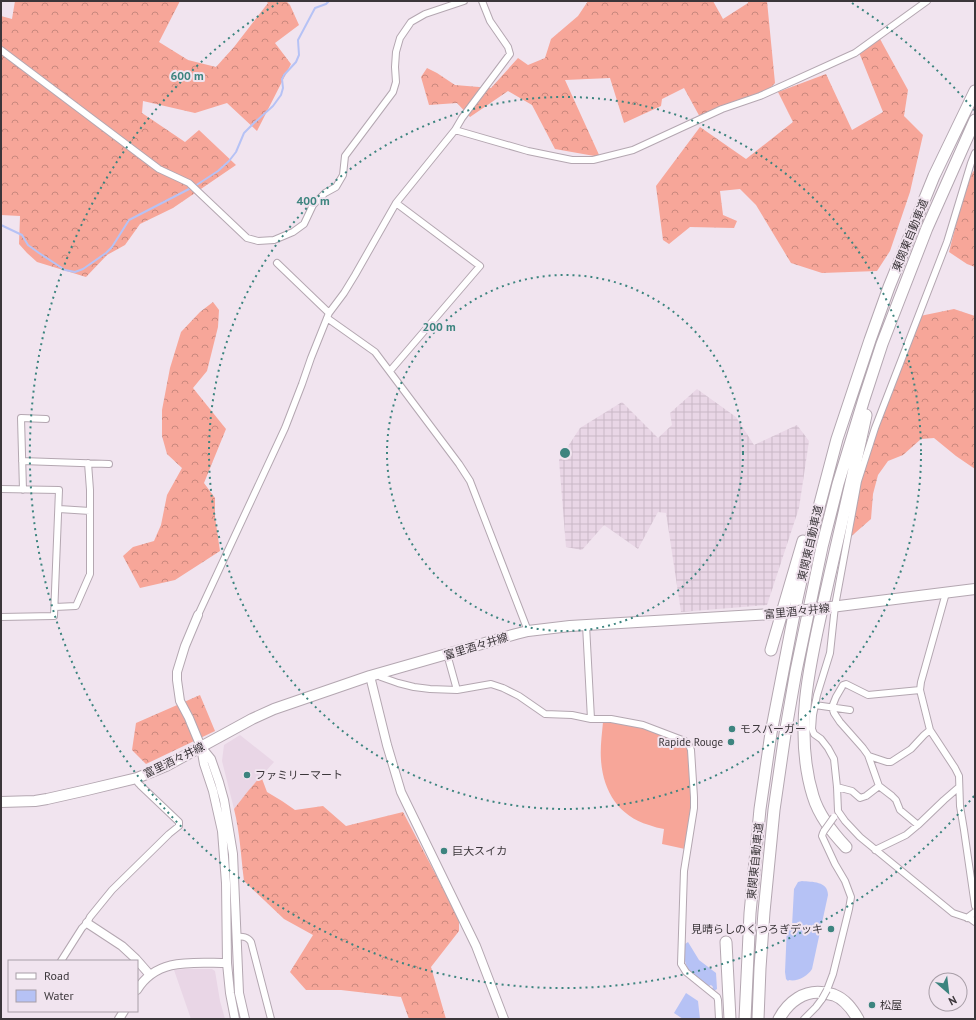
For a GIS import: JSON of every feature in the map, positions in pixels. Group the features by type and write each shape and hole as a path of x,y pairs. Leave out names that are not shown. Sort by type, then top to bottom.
{"highway":[{"name":"東関東自動車道","path":"745,1019 750,913 760,810 771,733 809,545 837,439 889,287 934,176 975,91"},
{"name":"東関東自動車道","path":"758,1019 764,912 774,810 796,671 822,547 838,484 882,344 927,228 975,120"},
{"path":"846,847 822,816 810,786 805,757 806,698 817,632 861,438 877,359"},
{"path":"771,650 806,529 825,482"},
{"path":"726,942 730,1019"},
{"path":"779,1019 791,1003 798,998 818,992 834,995 840,999 850,1007 858,1019"}],"main road":[{"name":"富里酒々井線","path":"1,802 48,799 137,778 166,766 252,719 274,709 375,675 528,631 773,614 975,589"}],"street":[{"path":"1,50 159,169 189,183 247,238 258,241 274,240 293,232 304,224 313,205 325,193 336,187 344,175 345,156 393,92 396,82 396,52 400,38 412,22 425,14 464,1"},
{"path":"235,1019 230,993 226,883 222,830 214,791 204,764 201,747 180,700 177,672 185,646 198,615 285,428 328,316 355,275 396,203 455,130 462,118 510,54 508,47 490,21 482,1"},
{"path":"455,130 528,151 572,160 593,160 632,150 722,109 760,96 855,53 927,1"},
{"path":"975,153 947,242 874,428 858,482 833,607 830,654 817,695 812,729 814,734 821,739 828,748 834,759 838,811 854,832 953,913 975,922"},
{"path":"390,371 480,266 396,203"},
{"path":"277,263 328,316 375,352 459,464 470,481 528,631"},
{"path":"23,490 21,418 46,419"},
{"path":"22,461 109,464"},
{"path":"55,606 76,606 90,574 90,490 88,463"},
{"path":"1,489 59,490 54,616 1,617"},
{"path":"59,509 90,511"},
{"path":"946,593 920,690 930,730 959,776 960,806 975,906"},
{"path":"586,626 591,719"},
{"path":"447,654 457,690"},
{"path":"504,1019 476,946 401,792 387,745 375,675 414,687 430,689 457,690 491,684 519,696 545,714 572,715 591,719 611,719 643,725 685,741 689,745 691,750 694,808 686,849 684,871 682,964 686,972 717,997 719,1019"},
{"path":"918,825 900,810 896,800 892,796 879,786 869,756 840,722 832,707 836,697 846,684 868,695 920,690"},
{"path":"815,705 850,710"},
{"path":"869,756 891,762 911,749 930,730"},
{"path":"201,747 211,759 224,800 233,854 239,993 245,1019"},
{"path":"62,960 82,928 112,890 179,826 179,822 140,785 137,778"},
{"path":"837,787 852,791 860,798 866,796 879,786"},
{"path":"876,850 906,835 959,787"},
{"path":"804,1019 816,1007 827,990 833,974 851,897 845,881 822,836 838,811"},
{"path":"967,918 975,912"},
{"path":"87,923 126,950 137,960"},
{"path":"236,937 241,936 249,939 251,942 271,1019"},
{"path":"138,961 150,975"},
{"path":"138,989 150,975 163,967 176,964 228,963"}],"shaded area":[{"path":"697,389 736,417 754,445 797,425 809,441 799,508 767,605 681,612 666,513 658,512 638,549 604,525 582,550 566,547 559,460 580,428 622,402 658,438 672,425 670,413"},
{"path":"240,735 274,762 234,809 222,761 224,745"},
{"path":"212,969 215,971 220,1001 225,1019 191,1019 174,970"}],"green space":[{"path":"15,1 180,1 159,42 188,60 216,67 234,47 268,3 266,1 286,1 290,5 299,25 275,43 291,64 257,131 227,103 195,113 143,101 142,113 185,142 199,130 236,165 173,208 140,224 125,245 107,255 86,277 37,262 19,244 20,216 1,215 1,16 12,19"},
{"path":"588,1 713,1 723,19 748,3 748,1 767,1 775,83 765,93 701,119 684,88 662,99 661,106 624,123 610,78 565,80 600,157 555,149 532,105 508,91 470,117 457,103 429,105 421,77 427,68 455,85 491,88 518,58 528,65 545,58 551,39 578,16"},
{"path":"880,39 908,90 904,116 923,135 910,192 890,251 877,271 822,273 791,263 756,205 740,189 720,191 723,215 737,221 734,228 690,227 669,244 663,240 656,186 700,127 746,159 793,122 778,92 826,74 852,130 883,112 858,50"},
{"path":"975,169 975,267 967,264 949,252 967,181"},
{"path":"213,302 219,310 218,327 207,371 193,388 226,429 204,483 215,498 215,517 220,551 175,580 140,588 123,556 133,547 154,541 161,525 167,495 182,468 167,454 162,436 162,410 170,368 181,332 200,312"},
{"path":"954,309 975,316 975,469 934,438 921,439 903,455 888,461 878,475 873,494 871,519 847,540 837,534 836,519 844,490 866,444 897,366 920,316"},
{"path":"200,695 215,731 146,764 132,750 136,723"},
{"path":"603,722 642,727 687,746 689,750 692,807 685,849 662,844 664,829 638,821 621,808 614,800 605,782 602,771 601,750"},
{"path":"261,776 267,792 295,810 323,806 346,826 403,812 459,919 459,931 431,967 446,1019 409,1019 401,997 341,990 306,990 290,972 313,935 284,919 244,881 239,836 234,809"}],"water":[{"path":"798,882 819,883 825,887 828,895 812,969 802,978 788,981 786,979 785,972 787,926 792,926 794,889"},
{"path":"688,942 699,960 716,973 717,989 714,991 711,985 709,986 694,976 688,969 685,961 685,944"},
{"path":"686,993 698,1001 700,1019 683,1019 674,1013"}],"waterway":[{"path":"195,186 218,171 229,161 236,152 244,133 273,106 281,95 283,88 282,79 296,62 299,55 298,40 315,8 326,4 329,1"},
{"path":"1,225 22,235 28,245 65,270 75,272 83,269 106,253 112,247 129,220 191,188"}],"place":[{"name":"モスバーガー","path":"732,729"},
{"name":"Rapide Rouge","path":"731,742"},
{"name":"ファミリーマート","path":"247,775"},
{"name":"巨大スイカ","path":"444,851"},
{"name":"見晴らしのくつろぎデッキ","path":"831,929"},
{"name":"松屋","path":"872,1005"}]}
